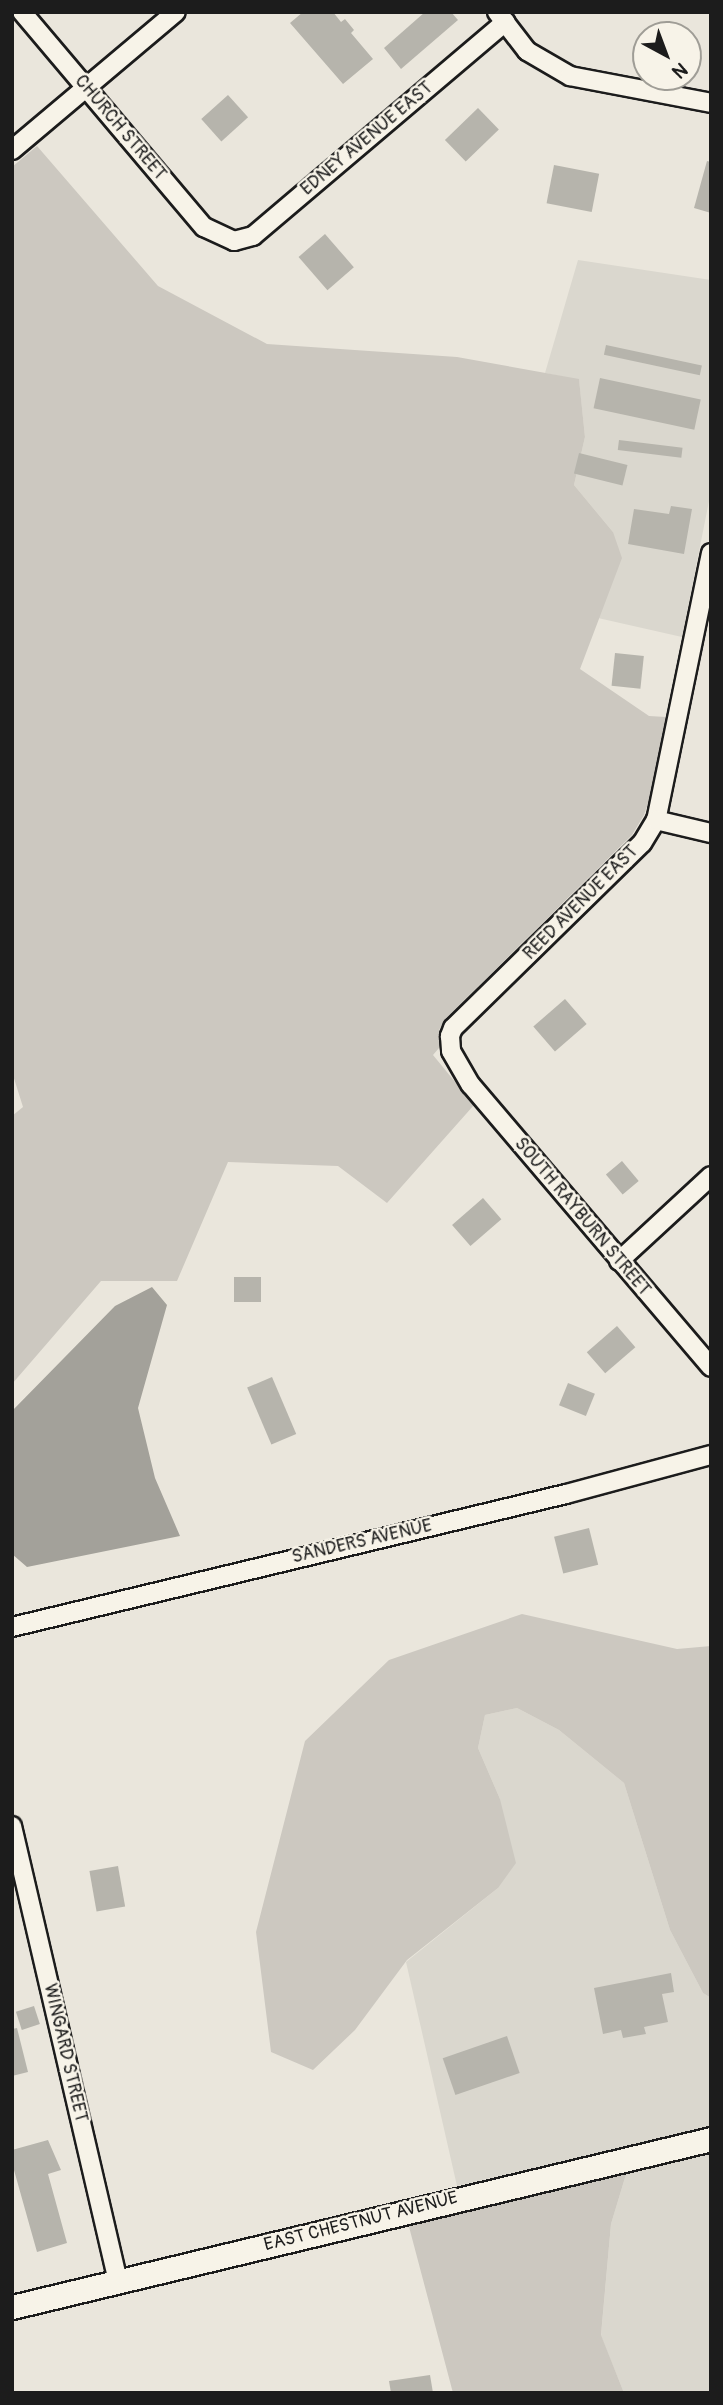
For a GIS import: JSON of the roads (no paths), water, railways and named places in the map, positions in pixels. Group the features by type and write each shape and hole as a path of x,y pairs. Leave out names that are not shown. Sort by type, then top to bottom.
{"street":[{"name":"CHURCH STREET","path":"22,12 204,227 223,239"},
{"path":"12,150 176,12"},
{"path":"503,16 527,51 570,76 711,103"},
{"name":"EDNEY AVENUE EAST","path":"223,239 234,241 253,236 503,16"},
{"name":"REED AVENUE EAST","path":"457,1064 451,1052 453,1028 642,843 656,820 711,553"},
{"path":"656,820 711,833"},
{"name":"SOUTH RAYBURN STREET","path":"457,1064 471,1085 711,1367"},
{"path":"619,1261 711,1176"},
{"name":"SANDERS AVENUE","path":"12,1627 566,1494 711,1455"},
{"name":"WINGARD STREET","path":"12,1826 118,2281"},
{"name":"EAST CHESTNUT AVENUE","path":"12,2307 711,2139"}]}
